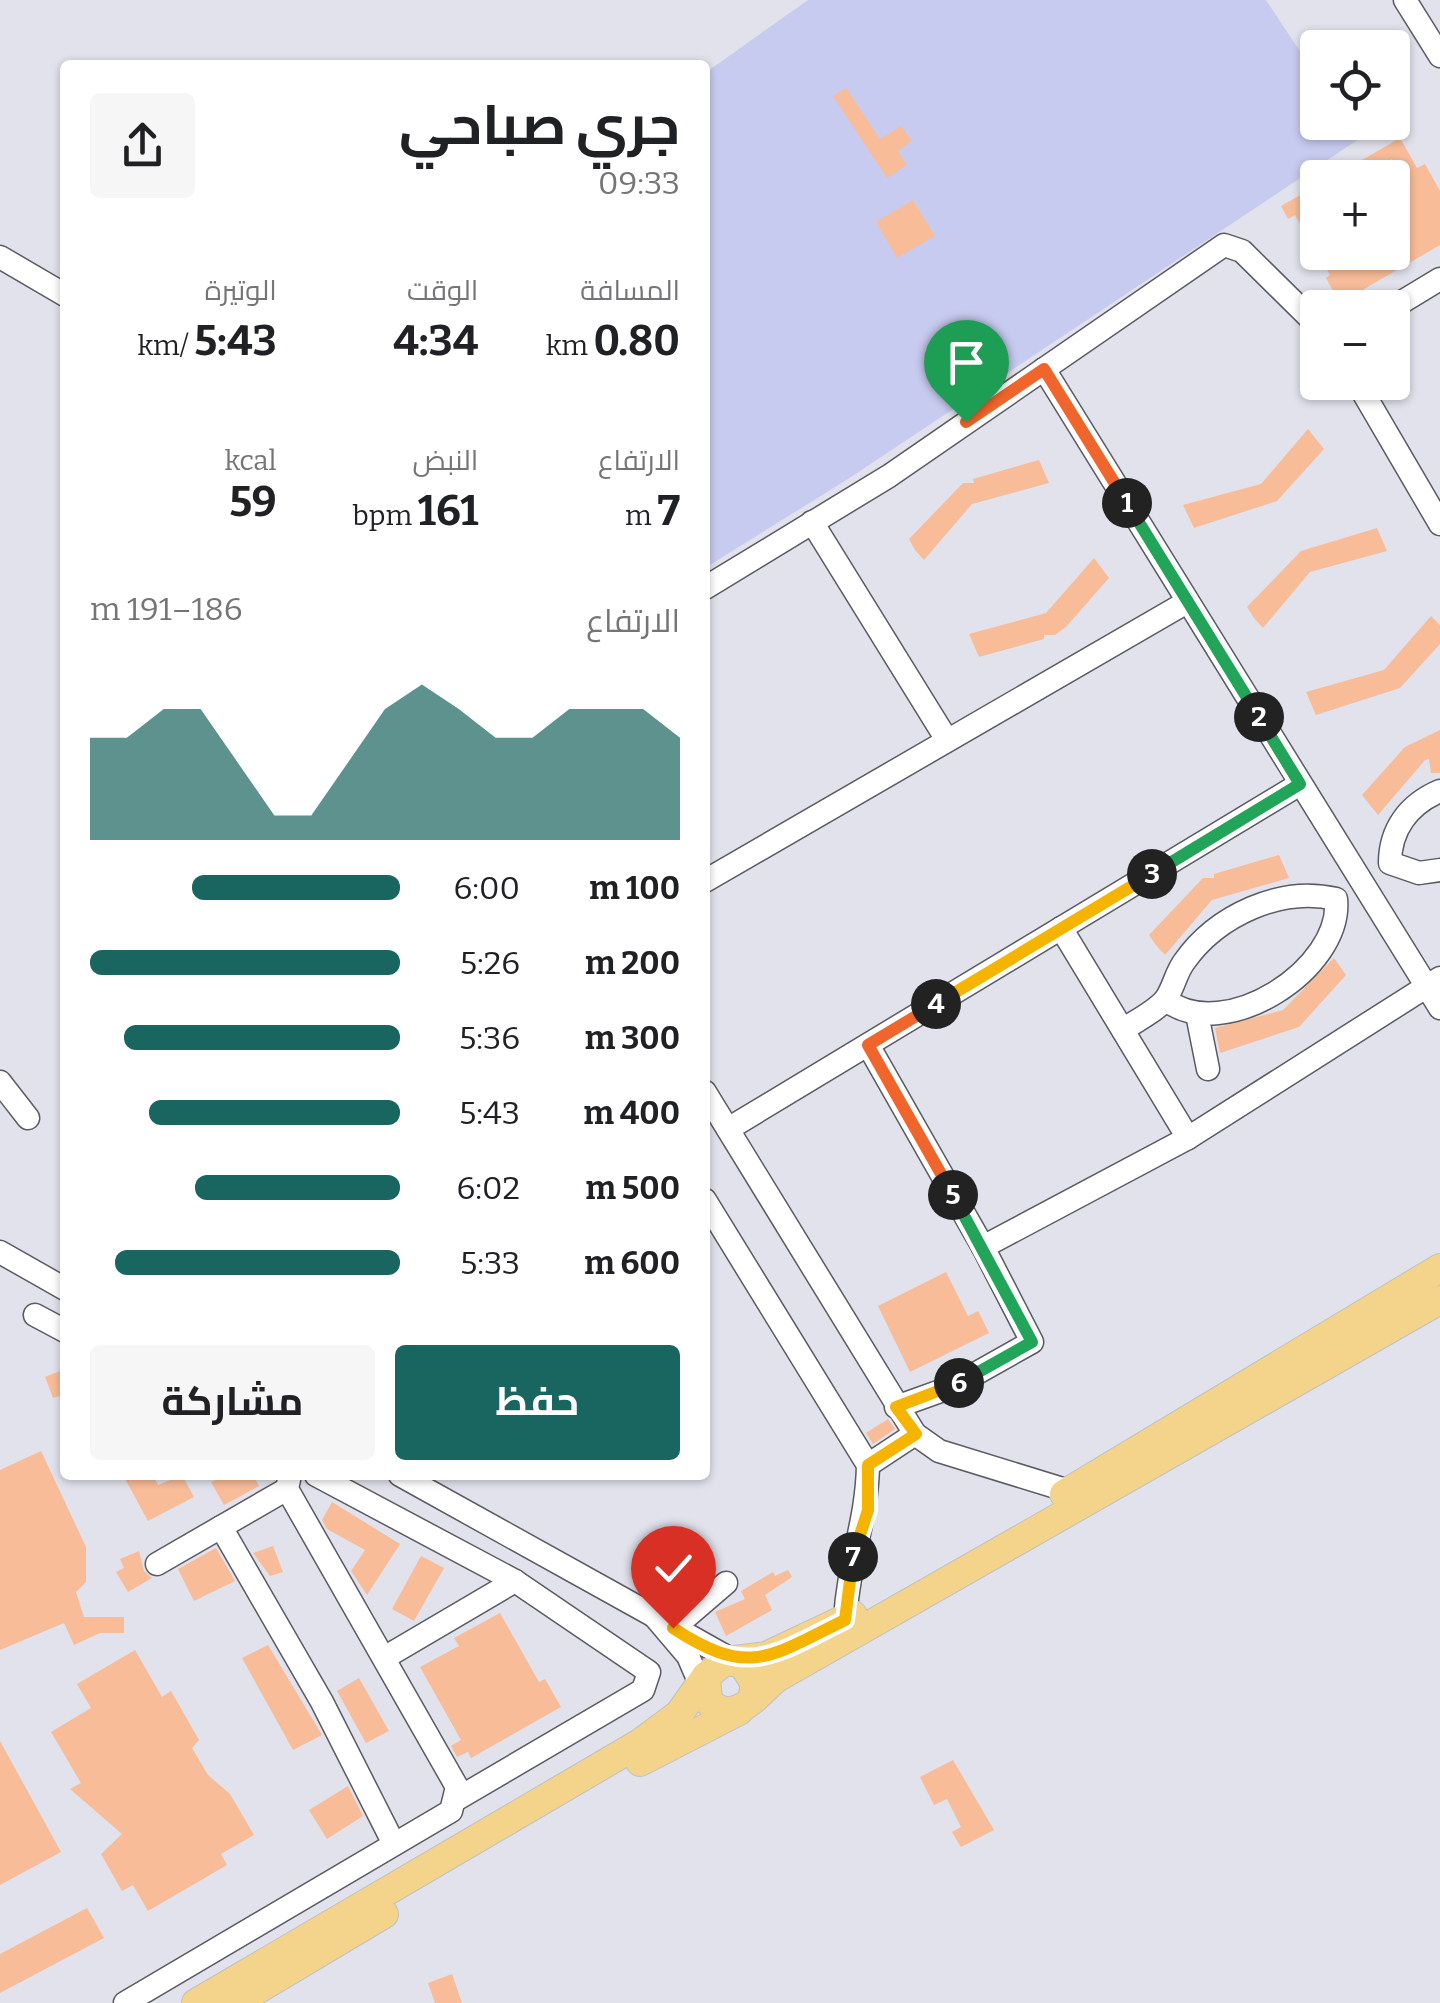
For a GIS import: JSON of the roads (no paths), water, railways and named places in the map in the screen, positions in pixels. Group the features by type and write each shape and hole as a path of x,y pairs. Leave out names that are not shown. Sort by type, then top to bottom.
{"main road":[{"path":"196,2003 640,1743 679,1714 717,1672 766,1656 845,1620 1069,1491 1440,1268"},
{"path":"235,2003 666,1746 745,1705 775,1679 1440,1300"},
{"path":"717,1672 753,1676 745,1705"},
{"path":"717,1672 722,1711 745,1705"}],"street":[{"path":"1405,0 1440,56"},
{"path":"710,585 1044,369 1224,245 1242,251 1300,308"},
{"path":"0,257 60,292"},
{"path":"1410,297 1440,278"},
{"path":"1044,369 1361,882 1433,983 1440,1008"},
{"path":"1368,400 1440,524"},
{"path":"812,522 947,740"},
{"path":"710,878 1188,602"},
{"path":"728,1129 1300,784"},
{"path":"1390,863 1390,848 1403,818 1413,806 1440,791"},
{"path":"1123,1030 1166,1000 1185,959 1238,917 1282,896 1308,893 1336,899 1390,863"},
{"path":"1390,863 1419,872 1440,870"},
{"path":"1166,1000 1196,1014 1242,1008 1270,998 1292,981 1332,936 1338,919 1336,899"},
{"path":"1062,928 1188,1138"},
{"path":"983,1247 1188,1138 1433,983"},
{"path":"1196,1014 1208,1069"},
{"path":"868,1045 983,1247 1032,1342 952,1387 896,1407"},
{"path":"0,1082 28,1118"},
{"path":"710,1100 916,1434 938,1451 1069,1491"},
{"path":"710,1208 868,1465 868,1510 849,1569 845,1620"},
{"path":"0,1252 60,1285"},
{"path":"36,1315 60,1328"},
{"path":"868,1465 916,1434"},
{"path":"325,1480 515,1581 650,1672 648,1684 457,1799"},
{"path":"409,1480 665,1625 717,1672"},
{"path":"125,2003 451,1811 457,1799 457,1787 289,1482 158,1564"},
{"path":"221,1527 322,1702 394,1844"},
{"path":"384,1658 515,1581"},
{"path":"665,1625 726,1583"},
{"path":"665,1625 688,1656 717,1672"}]}
